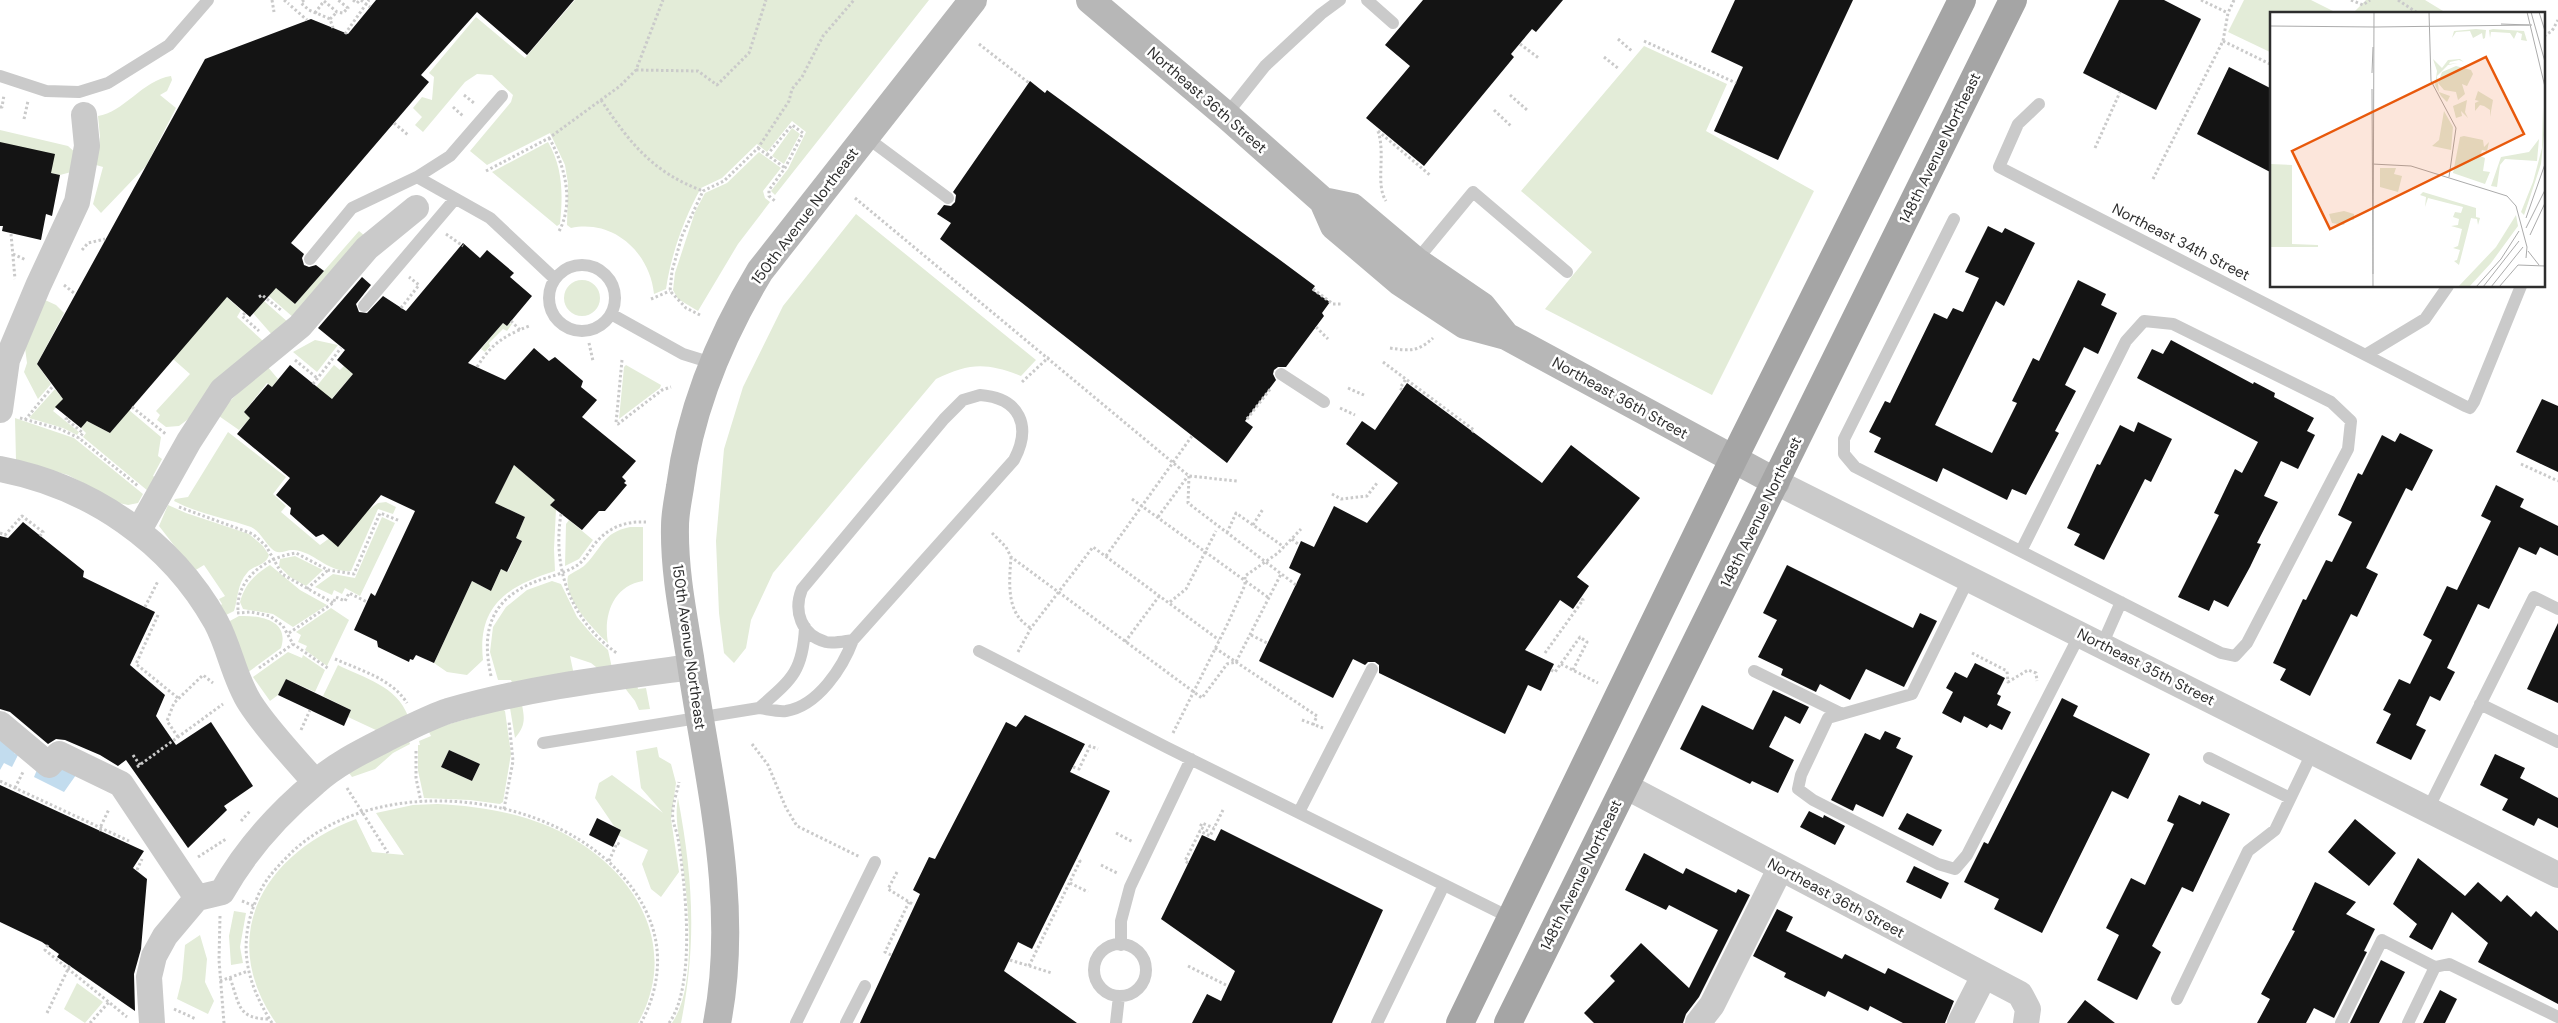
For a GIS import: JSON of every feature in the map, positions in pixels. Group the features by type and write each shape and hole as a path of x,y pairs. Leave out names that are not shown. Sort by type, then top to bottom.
{"main road":[{"path":"1460,1023 1733,460 1962,0"},
{"name":"148th Avenue Northeast","path":"1508,1023 2013,0"}],"street":[{"name":"150th Avenue Northeast","path":"717,1023 725,957 722,868 678,582 675,525 692,420 712,364 733,315 760,271 973,0"},
{"name":"Northeast 36th Street","path":"1090,0 1226,115 1323,202 1334,226 1400,282 1464,325 1506,336 1733,460"},
{"path":"0,410 7,360 38,286 77,202 87,146 84,116"},
{"name":"Northeast 36th Street","path":"1323,202 1352,207 1416,261 1482,306 1506,336"},
{"path":"139,530 184,450 222,390 300,326 366,248 416,208"},
{"name":"Northeast 35th Street","path":"1733,460 2558,875"},
{"path":"0,468 28,474 79,494 101,504 139,530 198,593 217,624 227,691 325,775"},
{"path":"152,1023 148,977 154,956 165,936 197,898 222,892 236,866 271,826 325,775 357,755 446,712 499,698 691,667"},
{"path":"0,724 49,765 59,754 121,784 197,898"},
{"name":"Northeast 36th Street","path":"1625,786 2020,994 2025,999 2028,1008 2026,1023"},
{"path":"1698,1023 1712,1005 1780,869"},
{"path":"1960,1023 1984,976"}],"lane":[{"path":"0,76 46,91 79,92 108,83 169,44 208,0"},
{"path":"1226,115 1265,66 1321,14 1340,0"},
{"path":"1367,0 1393,23"},
{"path":"310,259 352,208 417,177 450,156 502,96"},
{"name":"Northeast 34th Street","path":"2039,104 2018,124 1998,167 2470,408 2520,288"},
{"path":"866,137 948,198"},
{"path":"417,177 490,218 555,279"},
{"path":"1416,261 1473,192 1567,272"},
{"path":"364,306 455,199"},
{"path":"1954,219 1844,439 1844,454 1855,467 2221,654 2235,656 2247,643 2348,449 2351,421 2331,402 2173,324 2144,321 2126,341 2021,551"},
{"path":"584,264 595,267 611,282 615,292 615,303 611,314 605,322 590,329 575,329 565,325 551,309 550,294 555,279 563,271 573,266 584,264"},
{"path":"2367,354 2425,319 2447,288"},
{"path":"611,314 683,354 712,364"},
{"path":"1281,374 1324,402"},
{"path":"543,742 759,708 786,711 805,705 815,697 832,676 847,655 853,640 1014,460 1021,447 1024,434 1021,422 1010,406 989,396 973,396 963,400 944,419 802,589 797,600 797,613 806,627 825,642 853,640"},
{"path":"1969,578 1912,694 1828,718 1801,775 1798,789 1813,800 1863,826 1938,864 1955,869 1967,855 2049,693 2120,602"},
{"path":"2428,809 2534,597 2558,609"},
{"path":"759,708 784,686 797,669 804,652 806,627"},
{"path":"979,652 1511,918"},
{"path":"1299,812 1372,669"},
{"path":"1754,671 1842,714"},
{"path":"2480,704 2558,742"},
{"path":"2177,999 2248,851 2275,830 2313,751"},
{"path":"2209,758 2290,798"},
{"path":"1121,945 1121,921 1130,887 1191,759"},
{"path":"796,1023 875,862"},
{"path":"1377,1023 1444,885"},
{"path":"2341,1023 2382,940 2435,967 2449,964 2558,1018 2556,1023"},
{"path":"1121,945 1130,947 1138,952 1146,968 1140,986 1131,994 1119,996 1110,994 1100,986 1094,969 1101,952 1109,947 1121,945"},
{"path":"2408,1023 2435,967"},
{"path":"846,1023 865,986"},
{"path":"1116,1023 1119,996"}],"path":[{"path":"272,0 274,12"},
{"path":"284,0 307,20"},
{"path":"304,0 301,3 315,13 330,19 333,28"},
{"path":"315,13 324,1 337,12 343,14 348,8 338,0"},
{"path":"353,0 357,3 360,0 370,7"},
{"path":"344,34 370,0"},
{"path":"486,171 549,138 620,86 636,70 663,0"},
{"path":"636,70 698,71 717,85 749,52 766,0"},
{"path":"700,315 686,308 670,291 672,271 682,236 703,191 724,181 758,148 789,101 792,90 802,76 823,36 854,0"},
{"path":"2201,0 2228,13"},
{"path":"2153,179 2223,41 2228,13 2234,0"},
{"path":"2351,0 2363,5 2370,0"},
{"path":"2398,0 2416,12"},
{"path":"330,19 337,12"},
{"path":"2546,35 2552,31 2558,20"},
{"path":"1618,39 1634,52"},
{"path":"1644,41 1736,83"},
{"path":"2223,41 2270,65"},
{"path":"979,44 1029,83"},
{"path":"1520,44 1540,59"},
{"path":"1604,57 1619,69"},
{"path":"2094,148 2120,92"},
{"path":"0,107 2,107 5,94 12,96"},
{"path":"464,95 477,105"},
{"path":"1510,95 1527,110"},
{"path":"20,98 28,100 24,119"},
{"path":"601,100 642,155 665,173 703,191"},
{"path":"453,108 466,118"},
{"path":"1494,110 1512,127"},
{"path":"394,123 408,135"},
{"path":"767,155 792,125 803,133 785,168 767,193 775,201"},
{"path":"1389,205 1384,200 1380,187 1383,167 1379,130 1431,176"},
{"path":"549,138 562,163 566,184 563,225 558,233"},
{"path":"758,148 785,168"},
{"path":"855,198 1189,476 1237,481"},
{"path":"444,233 463,246"},
{"path":"12,234 13,254 24,259"},
{"path":"88,243 105,239"},
{"path":"401,308 420,285 410,277"},
{"path":"64,284 74,294"},
{"path":"1313,289 1333,304 1341,304"},
{"path":"651,299 670,291"},
{"path":"511,321 520,330"},
{"path":"477,367 485,354 506,335 529,326"},
{"path":"1316,327 1328,340"},
{"path":"1390,348 1408,350 1423,347 1433,338"},
{"path":"589,343 592,361"},
{"path":"313,384 341,348"},
{"path":"1022,382 1048,357"},
{"path":"622,360 616,424 662,390 671,388"},
{"path":"1383,362 1474,430 1472,432"},
{"path":"1402,390 1400,388 1406,380"},
{"path":"53,386 25,420 60,429 79,438 146,493 202,516 247,530 266,546 282,574 333,603"},
{"path":"1247,419 1270,388"},
{"path":"1348,388 1364,395"},
{"path":"132,407 184,450"},
{"path":"1340,408 1355,415"},
{"path":"68,418 66,419 83,433 79,438"},
{"path":"1106,556 1143,507 1192,436"},
{"path":"2521,464 2558,481"},
{"path":"1158,517 1189,476"},
{"path":"1189,476 1188,503 1296,585"},
{"path":"1332,494 1341,499 1367,496 1376,483"},
{"path":"1132,499 1269,598"},
{"path":"1253,525 1263,509"},
{"path":"329,669 293,644 289,633 270,616 238,613 239,594 248,578 274,559 296,553 328,570 354,574 380,513 400,521"},
{"path":"1226,533 1236,513 1284,547"},
{"path":"561,514 558,550 561,573 570,600 597,636 619,655"},
{"path":"0,534 5,535 22,516 43,532 40,536"},
{"path":"504,809 512,776 513,747 506,707 499,698 486,653 490,622 503,604 519,590 561,573 582,562 598,539 611,528 622,524 646,522"},
{"path":"1175,728 1219,640 1245,580 1245,576 1284,547 1301,529"},
{"path":"1170,602 1186,590 1216,531"},
{"path":"992,533 1006,547 1011,557 1202,698 1227,664 1236,662 1281,574"},
{"path":"1292,539 1299,545"},
{"path":"1019,651 1031,628 1093,547 1219,640"},
{"path":"1011,557 1011,600 1020,621 1031,628"},
{"path":"306,589 328,570"},
{"path":"289,633 333,603 336,597 345,600 349,593 367,602"},
{"path":"1125,642 1160,595"},
{"path":"1545,653 1583,600 1580,598"},
{"path":"158,615 136,664 158,685 178,698"},
{"path":"1251,635 1267,643"},
{"path":"1551,670 1556,672 1580,638 1587,642 1573,670"},
{"path":"133,755 140,765 226,702 227,691 293,644"},
{"path":"1215,648 1317,716 1313,725"},
{"path":"1972,652 2007,671 2008,682 2028,670 2036,674 2037,686 2049,693"},
{"path":"334,659 387,683 401,694 412,714 416,778 422,802"},
{"path":"1561,664 1598,683"},
{"path":"178,737 167,721 174,703 202,674 227,691"},
{"path":"1302,720 1322,730 1324,727"},
{"path":"752,744 768,765 786,808 797,826 856,855"},
{"path":"1073,767 1079,769 1090,746 1098,749"},
{"path":"325,775 362,812 388,854"},
{"path":"0,781 132,843"},
{"path":"669,1023 678,1003 686,959 683,887 677,836 672,818 678,782"},
{"path":"271,1021 253,989 248,971 246,928 262,886 271,873 308,837 362,812 372,808 422,802 450,801 504,809 562,829 584,842 609,861 633,888 654,930 658,950 656,984 653,998 641,1023"},
{"path":"1188,863 1185,861 1200,831 1210,836 1223,810"},
{"path":"1208,831 1200,827 1202,823 1214,828"},
{"path":"1116,833 1138,844"},
{"path":"192,857 198,857 231,836"},
{"path":"609,861 618,843 621,845"},
{"path":"1029,966 1080,861 1077,860"},
{"path":"1101,864 1122,876"},
{"path":"896,872 888,889 914,905"},
{"path":"1070,882 1088,892"},
{"path":"222,892 219,925 220,981 224,1023"},
{"path":"892,955 885,952 908,902"},
{"path":"247,903 254,906"},
{"path":"48,945 45,950 67,970 126,1016"},
{"path":"1010,960 1052,973"},
{"path":"47,1013 70,966"},
{"path":"1188,966 1228,986"},
{"path":"220,981 248,971"},
{"path":"230,978 242,1011 252,1019 271,1021"},
{"path":"90,987 94,982"},
{"path":"90,1023 109,1002"}],"green space":[{"path":"575,0 929,0 775,195 771,191 788,169 806,132 792,121 767,152 757,144 722,178 701,188 679,237 666,289 654,294 651,279 645,265 627,242 615,234 602,229 587,227 571,228 567,225 568,184 565,165 550,133 487,165 470,151 511,102 513,95 492,75 477,74 465,82 423,132 415,125 422,117 413,108 422,97 432,100 434,77 429,73 476,17 525,58"},
{"path":"2244,0 2311,0 2335,12 2270,12 2270,52 2228,32"},
{"path":"2366,0 2425,0 2445,12 2354,12"},
{"path":"1644,46 1727,84 1706,131 1814,191 1712,395 1545,309 1592,252 1521,191"},
{"path":"171,76 172,80 167,91 160,95 176,108 146,166 101,213 93,204 103,167 96,165 100,137 98,116 116,109 151,84"},
{"path":"792,128 800,134 784,164 772,156"},
{"path":"0,130 68,146 77,154 75,171 60,175 51,173 0,142"},
{"path":"548,142 557,162 561,182 560,224 557,226 492,172"},
{"path":"759,152 781,168 763,191 765,198 770,202 738,244 698,311 678,299 673,290 675,273 695,212 705,193 727,183"},
{"path":"856,214 1036,360 1021,376 998,368 978,366 958,370 936,379 773,573 751,620 746,648 734,663 724,653 719,613 716,541 724,449 743,387 783,306"},
{"path":"359,231 365,236 294,318 262,290 261,275 295,304"},
{"path":"582,280 589,281 595,285 599,291 599,305 595,311 589,315 582,316 575,315 569,311 565,305 564,298 565,291 569,285 575,281"},
{"path":"222,293 241,310 237,317 263,341 187,420 179,426 166,427 157,420 160,415 156,411 190,374 173,359"},
{"path":"45,300 56,305 64,313 37,364 51,384 38,399 24,372 27,363 24,340"},
{"path":"264,301 289,323 274,337 253,313"},
{"path":"503,323 507,326 509,323 512,324 507,331 503,329 489,343 490,346 485,352 481,349"},
{"path":"315,340 338,345 317,372 293,352"},
{"path":"334,365 340,370 344,366 353,374 328,403 316,387"},
{"path":"626,365 661,385 660,388 619,419 624,367"},
{"path":"267,366 278,379 272,387 267,383 244,412 251,418 239,430 216,414"},
{"path":"55,389 63,399 53,411 79,432 77,435 63,428 29,418"},
{"path":"129,410 161,437 158,456 162,459 153,476 157,478 148,491 83,437 86,433 81,428 87,421 110,433"},
{"path":"15,418 74,438 143,494 138,503 128,505 119,503 68,475 16,461"},
{"path":"228,432 286,477 273,494 286,506 281,512 320,545 378,503 386,502 396,507 393,514 378,509 351,571 335,569 302,552 291,550 277,552 251,527 202,513 174,501 175,499 188,497"},
{"path":"514,465 555,500 551,505 556,509 555,571 523,584 499,600 485,625 482,641 483,660 467,675 447,672 434,663 472,581 491,591 501,569 508,572 522,541 516,538 525,517 495,503"},
{"path":"168,505 249,534 263,546 269,555 265,561 250,570 244,577 234,611 224,616 219,607 222,604 219,599 225,596 204,565 194,571 159,526"},
{"path":"382,517 395,523 360,596 345,588 342,594 334,590 332,595 315,587 333,574 355,578"},
{"path":"569,520 593,540 579,559 565,566 566,524"},
{"path":"630,527 643,527 643,581 624,589 612,603 607,622 608,643 580,612 570,594 568,576 585,565 608,537"},
{"path":"295,556 323,570 306,586 290,577 279,566 280,559"},
{"path":"270,565 300,590 327,605 293,627 273,614 243,609 240,602 247,585 259,572"},
{"path":"552,581 561,584 577,617 608,650 612,668 601,671 591,663 570,656 574,675 513,685 511,680 498,680 490,652 493,627 506,607 527,590"},
{"path":"331,608 349,620 327,666 305,650 307,646 298,642 301,635 296,632"},
{"path":"239,616 264,618 271,621 281,631 283,639 281,648 247,673 228,622"},
{"path":"288,652 302,658 303,655 325,670 315,692 286,679 278,695 270,701 253,677"},
{"path":"338,665 388,690 403,706 408,716 378,731 348,717 351,710 323,696"},
{"path":"637,685 638,689 646,688 650,709 639,710 635,701 624,687"},
{"path":"522,705 523,723 521,730 515,738 510,708"},
{"path":"502,709 505,711 511,754 503,802 500,804 470,800 424,798 418,771 418,745 420,745 419,741 431,736 428,730","holes":["449,750 480,764 472,781 441,767"]},
{"path":"408,738 410,744 393,753 375,769 352,777 349,773"},
{"path":"657,747 659,757 671,764 676,783 671,819 679,872 661,897 651,889 642,864 648,850 618,835 621,830 614,826 595,798 599,783 612,775 663,813 641,788 636,751"},
{"path":"678,798 690,883 691,938 681,1023 672,1023 680,1007 685,988 689,943 687,898 677,821"},
{"path":"437,804 493,810 548,826 577,841 602,859 624,881 640,906 651,933 655,962 651,992 638,1023 276,1023 258,990 250,959 251,929 259,901 275,875 297,853 324,834 356,819 372,852 404,855 376,813 413,805"},
{"path":"234,911 246,913 240,947 243,963 231,965 229,936"},
{"path":"200,935 207,959 205,982 214,1001 208,1014 177,999 182,979 185,945"},
{"path":"77,983 103,1002 85,1023 64,1009"}],"water":[{"path":"0,730 19,743 14,753 18,755 12,767 4,763 0,770"},
{"path":"58,762 76,775 64,792 34,777 39,765"}],"building":[{"path":"376,0 574,0 527,55 477,12 421,75 429,82 291,243 304,254 302,258 304,265 309,267 316,265 324,271 295,304 276,288 250,317 227,297 110,433 87,421 81,428 55,407 63,399 37,364 205,59 311,19 348,34"},
{"path":"1423,0 1563,0 1536,32 1532,29 1511,54 1514,57 1424,166 1366,118 1410,66 1385,45"},
{"path":"1735,0 1853,0 1778,160 1714,131 1743,67 1711,52"},
{"path":"2119,0 2164,0 2201,19 2156,110 2083,73"},
{"path":"2229,67 2270,88 2270,172 2197,134"},
{"path":"1030,81 1045,93 1047,90 1280,260 1315,286 1312,290 1330,302 1322,313 1324,316 1286,367 1278,367 1274,370 1273,374 1276,380 1245,421 1253,427 1227,463 940,239 951,223 937,214 944,205 951,206 955,202 956,195 953,192"},
{"path":"0,142 55,154 51,173 60,175 52,216 46,214 41,240 2,231 3,226 0,226"},
{"path":"1988,226 2002,233 2005,228 2035,243 2004,306 1996,301 1935,425 1992,453 2017,403 2012,401 2033,358 2039,361 2078,280 2106,294 2101,305 2117,313 2098,354 2084,347 2065,385 2076,391 2055,431 2059,433 2026,495 2012,489 2007,500 1943,468 1937,482 1874,452 1881,438 1869,432 1885,401 1890,403 1934,313 1947,319 1953,308 1963,312 1979,278 1965,272"},
{"path":"463,243 480,258 487,250 514,273 510,277 532,296 507,326 503,323 468,363 505,380 534,348 549,361 555,357 583,381 581,387 597,400 582,417 636,461 622,477 627,485 605,511 599,511 582,530 550,505 555,500 514,465 495,503 525,517 516,538 522,541 507,572 501,569 491,591 472,581 434,663 416,655 409,662 378,647 377,641 354,630 371,593 375,596 415,511 381,495 338,547 323,534 316,537 290,514 291,508 276,495 290,478 237,434 250,418 244,412 268,384 272,387 290,365 332,399 353,374 337,360 345,350 318,328 362,277 371,285 356,304 359,312 367,313 383,296 406,311"},
{"path":"2171,340 2253,384 2254,382 2275,393 2274,397 2314,418 2307,431 2315,435 2298,469 2281,461 2264,496 2278,502 2257,543 2261,544 2250,567 2228,607 2214,600 2209,611 2178,597 2219,515 2214,513 2235,469 2242,473 2258,442 2137,378 2152,349 2163,354"},
{"path":"1407,383 1542,483 1571,445 1640,498 1577,577 1589,586 1573,609 1560,600 1525,650 1554,664 1541,691 1528,685 1505,734 1379,673 1379,665 1375,662 1368,662 1365,665 1353,659 1333,698 1259,661 1301,574 1289,568 1301,541 1314,547 1334,506 1367,523 1398,483 1346,444 1362,421 1375,430"},
{"path":"2542,399 2558,406 2558,472 2516,452"},
{"path":"2138,422 2172,439 2151,482 2145,479 2104,560 2074,545 2080,534 2067,528 2097,464 2100,465 2120,425 2134,432"},
{"path":"2400,433 2433,450 2412,491 2406,488 2366,568 2378,574 2357,617 2351,614 2310,696 2280,680 2286,669 2273,663 2303,599 2306,600 2326,560 2332,562 2352,522 2338,515 2358,473 2362,475 2382,435 2395,442"},
{"path":"2496,485 2524,499 2520,507 2558,526 2558,556 2540,547 2536,555 2519,547 2489,609 2478,604 2447,668 2455,672 2440,701 2430,696 2416,725 2426,730 2411,760 2376,743 2391,714 2383,710 2399,679 2410,684 2432,640 2423,635 2447,586 2457,590 2491,521 2481,516"},
{"path":"23,522 84,571 83,577 155,612 130,665 165,695 156,716 176,745 211,722 253,786 224,806 227,810 188,848 126,760 118,766 100,755 65,740 56,739 48,744 10,712 0,709 0,536 8,538"},
{"path":"1787,565 1913,628 1920,613 1937,621 1904,687 1866,669 1850,700 1820,684 1816,692 1781,675 1783,669 1758,657 1777,620 1763,613"},
{"path":"2558,623 2558,703 2527,689"},
{"path":"1975,663 2005,678 1997,694 2001,696 1997,705 2011,712 2002,730 1990,724 1987,728 1964,716 1961,723 1942,713 1953,692 1946,688 1955,672 1967,678"},
{"path":"286,679 351,710 344,726 278,695"},
{"path":"1773,690 1809,707 1800,724 1785,716 1769,747 1794,760 1778,793 1752,781 1750,784 1680,749 1702,705 1753,730"},
{"path":"2062,698 2078,706 2073,716 2150,754 2128,799 2112,791 2042,933 1994,909 1999,899 1964,882 1984,842 1988,844"},
{"path":"1025,715 1085,744 1070,772 1110,791 1032,949 1018,942 1004,971 1077,1023 860,1023 920,894 913,890 929,857 935,859 1006,722 1016,727"},
{"path":"1885,731 1901,738 1896,748 1913,756 1883,817 1856,804 1853,811 1831,800 1865,733 1880,740"},
{"path":"449,750 480,764 472,781 441,767"},
{"path":"2495,754 2525,768 2520,778 2558,798 2558,828 2538,818 2534,826 2502,810 2508,799 2480,785"},
{"path":"0,785 144,851 133,868 147,879 141,949 134,974 135,1011 57,957 59,954 42,942 0,922"},
{"path":"2179,795 2200,805 2202,801 2230,814 2193,892 2182,887 2152,946 2161,952 2137,1000 2097,980 2119,935 2106,928 2131,878 2145,885 2174,824 2167,821"},
{"path":"1809,811 1823,818 1824,815 1845,826 1835,845 1800,827"},
{"path":"1907,813 1942,830 1933,846 1898,829"},
{"path":"597,818 621,830 613,847 589,835"},
{"path":"2355,819 2396,853 2369,886 2328,852"},
{"path":"1221,829 1383,910 1332,1023 1192,1023 1207,994 1221,1001 1235,971 1161,919 1202,835 1215,841"},
{"path":"1644,853 1683,874 1686,868 1736,893 1738,889 1750,895 1699,997 1686,1014 1683,1023 1594,1023 1584,1013 1615,981 1610,976 1641,943 1689,988 1718,930 1669,905 1666,910 1625,890"},
{"path":"2418,858 2465,896 2478,882 2501,902 2507,895 2531,917 2536,911 2558,931 2558,1004 2478,962 2488,943 2452,912 2432,950 2409,937 2417,924 2393,904"},
{"path":"1914,866 1949,883 1941,899 1906,882"},
{"path":"2315,882 2356,902 2346,914 2375,929 2364,951 2367,952 2334,1018 2314,1008 2306,1023 2257,1023 2270,999 2261,994 2295,931 2292,930"},
{"path":"1777,909 1793,917 1786,931 1842,959 1845,954 1885,974 1888,968 1954,1001 1945,1023 1903,1023 1870,1006 1868,1011 1828,991 1825,997 1784,977 1786,973 1753,956"},
{"path":"2381,960 2405,972 2379,1023 2350,1023"},
{"path":"2440,990 2457,999 2445,1023 2423,1023"},
{"path":"2085,1000 2115,1023 2067,1023"}]}
